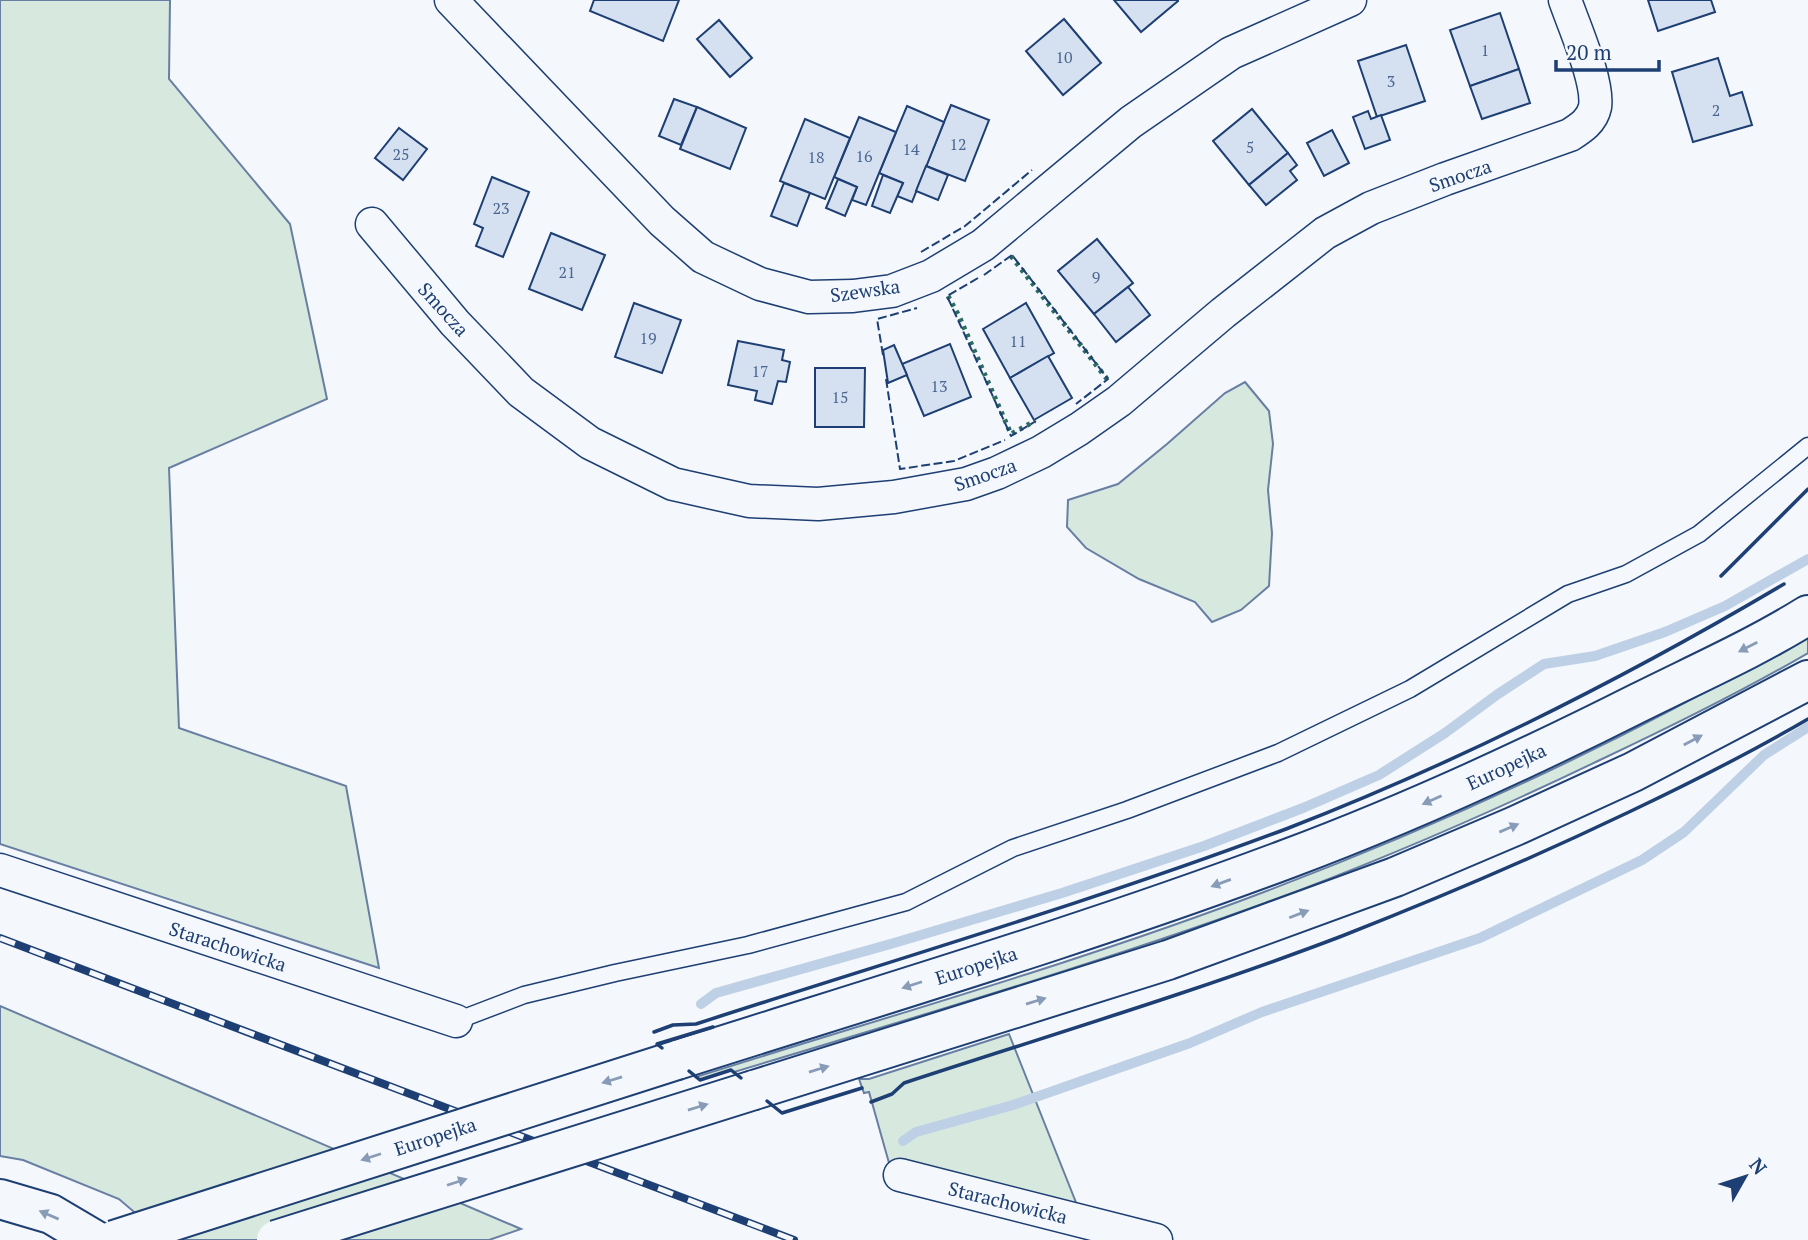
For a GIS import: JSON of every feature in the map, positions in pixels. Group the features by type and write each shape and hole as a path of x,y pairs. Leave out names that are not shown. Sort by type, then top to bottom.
{"main road":[{"name":"Europejka","path":"114,1240 1152,908 1290,858 1414,808 1512,764 1630,707 1808,615"},
{"path":"276,1240 1168,960 1269,925 1395,877 1515,826 1633,772 1808,680"},
{"path":"0,1199 51,1214 95,1240"}],"street":[{"name":"Szewska","path":"451,0 662,221 704,257 760,284 809,297 853,296 892,291 931,276 983,245 1131,122 1231,53 1350,0"},
{"name":"Smocza","path":"372,224 446,314 521,392 590,443 673,484 749,501 818,504 882,498 966,484 1041,452 1119,401 1223,313 1325,233 1384,203 1570,135 1585,126 1594,109 1595,89 1565,0"},
{"name":"Starachowicka","path":"0,870 456,1021"},
{"name":"Starachowicka","path":"900,1175 1156,1240"}],"lane":[{"path":"456,1021 524,995 748,945 906,902 1013,848 1127,810 1278,753 1410,689 1568,594 1626,574 1699,534 1808,446"}],"shaded area":[{"path":"0,0 170,0 169,79 290,224 327,399 169,468 179,728 346,786 379,968 0,844"},
{"path":"1245,382 1269,411 1273,444 1268,490 1272,533 1269,586 1241,610 1212,622 1195,602 1139,579 1086,548 1067,527 1068,500 1118,484 1225,393"},
{"path":"1808,634 1808,653 1732,695 1519,798 1351,870 1200,926 1067,970 734,1072 731,1070 700,1080 696,1077 1123,942 1334,865 1473,806 1609,742"},
{"path":"0,1006 521,1229 489,1240 167,1240 119,1199 23,1160 0,1156"},
{"path":"1009,1034 1079,1210 889,1163 869,1092 864,1093 859,1079 869,1079"}],"building":[{"path":"594,0 679,0 663,41 590,11"},
{"path":"1114,0 1178,0 1178,1 1141,32"},
{"path":"1648,0 1711,0 1715,12 1658,31"},
{"path":"1500,13 1519,69 1470,86 1450,30"},
{"path":"1064,19 1101,63 1063,95 1026,51"},
{"path":"719,20 752,58 730,77 697,39"},
{"path":"1406,45 1425,101 1377,117 1358,61"},
{"path":"1718,58 1730,96 1742,92 1752,125 1693,142 1672,72"},
{"path":"1519,69 1530,103 1482,119 1470,86"},
{"path":"674,99 697,107 681,145 659,136"},
{"path":"951,105 989,120 965,181 926,166"},
{"path":"907,106 944,122 912,202 897,196 903,183 879,173"},
{"path":"697,107 746,128 730,169 680,149"},
{"path":"1252,109 1288,153 1249,185 1213,141"},
{"path":"1368,111 1371,119 1381,115 1390,140 1365,149 1353,117"},
{"path":"859,117 896,132 866,205 852,200 857,187 834,177"},
{"path":"805,119 850,138 825,199 780,181"},
{"path":"399,128 427,149 403,180 375,158"},
{"path":"1332,130 1349,163 1324,176 1307,143"},
{"path":"1288,153 1297,165 1290,171 1297,180 1266,205 1249,185"},
{"path":"926,166 948,175 938,200 916,191"},
{"path":"883,175 903,183 890,213 872,206"},
{"path":"492,177 529,192 503,257 476,246 483,228 474,224"},
{"path":"838,179 857,187 845,216 826,208"},
{"path":"784,183 810,193 797,226 771,216"},
{"path":"551,233 605,255 582,310 529,289"},
{"path":"1097,239 1133,283 1094,314 1058,271"},
{"path":"1128,287 1150,315 1116,342 1094,314"},
{"path":"634,303 681,320 662,373 615,357"},
{"path":"1026,303 1054,353 1010,378 983,329"},
{"path":"738,341 784,350 782,360 790,362 786,382 778,381 772,404 755,400 757,391 728,385"},
{"path":"950,344 971,397 924,416 902,364"},
{"path":"894,345 907,375 888,383 883,350"},
{"path":"1048,356 1072,398 1034,420 1010,378"},
{"path":"815,368 865,368 864,427 815,427"}],"waterway":[{"path":"701,1004 716,993 1062,893 1204,846 1303,808 1379,775 1544,664 1595,656 1665,632 1725,606 1808,559"},
{"path":"903,1141 916,1132 1013,1105 1190,1043 1262,1012 1480,938 1642,860 1684,832 1764,755 1808,727"}],"railway":[{"path":"0,938 794,1240"}],"hedge":[{"path":"1011,256 1107,379"},
{"path":"948,296 1011,434 1035,421"}],"fence":[{"path":"921,252 965,226 1032,170"},
{"path":"984,275 1012,255 1108,379 1076,404"},
{"path":"978,278 947,296 1011,436 1036,421"},
{"path":"883,355 877,319 917,308"},
{"path":"886,379 900,469 954,461 1005,440"}],"wall":[{"path":"1721,576 1808,489"},
{"path":"654,1032 673,1025 696,1024 992,930 1286,829 1414,776 1540,717 1663,653 1784,584"},
{"path":"871,1102 892,1094 904,1083 1233,975 1415,907 1629,812 1808,719"},
{"path":"662,1048 657,1044 713,1027"},
{"path":"689,1071 700,1080 731,1070 741,1078"},
{"path":"767,1101 782,1113 862,1088"}]}
